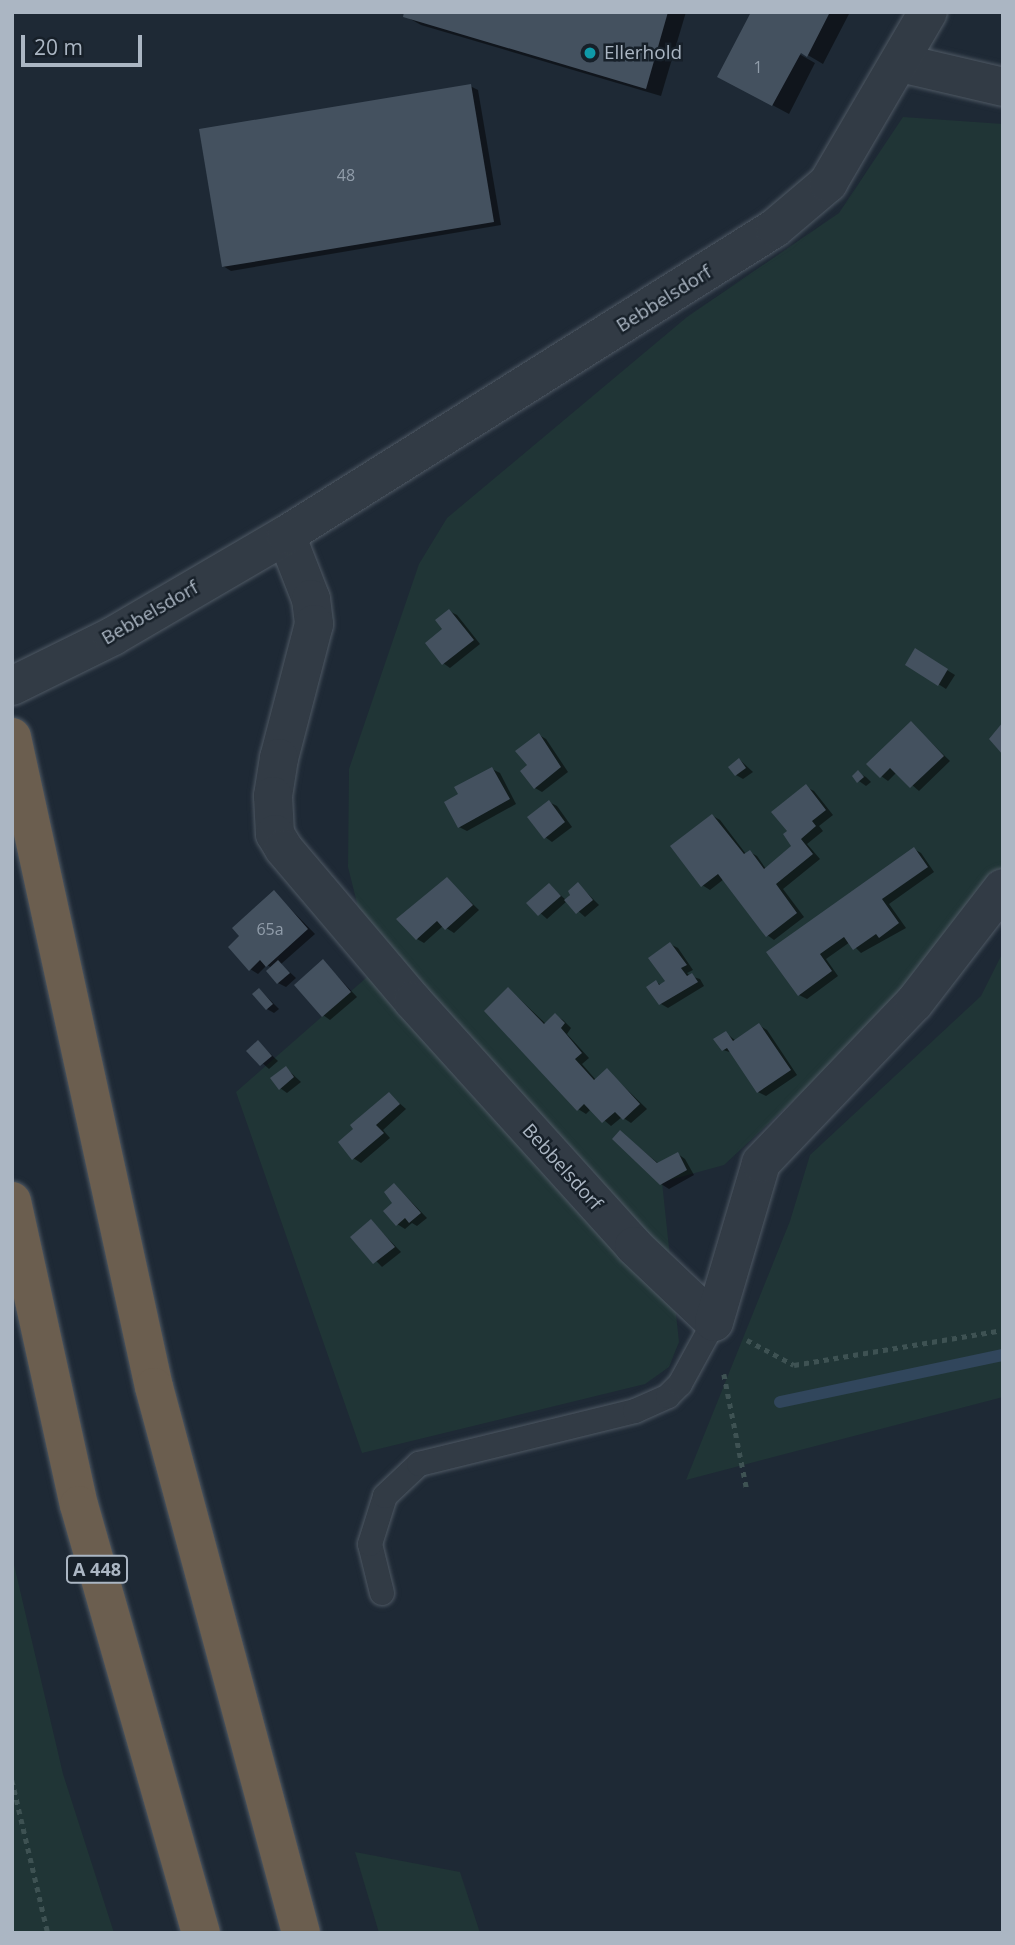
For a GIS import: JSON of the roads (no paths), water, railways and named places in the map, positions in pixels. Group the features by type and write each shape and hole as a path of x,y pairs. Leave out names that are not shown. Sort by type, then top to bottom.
{"highway":[{"path":"12,737 154,1387 301,1933"},
{"name":"A 448","path":"12,1201 79,1505 201,1933"}],"street":[{"name":"Bebbelsdorf","path":"12,686 113,636 286,535 775,228 828,183 901,63 928,12"},
{"path":"901,63 1003,87"},
{"name":"Bebbelsdorf","path":"286,535 312,599 314,624 279,758 273,796 275,834 284,849 422,1012 634,1246 714,1322"},
{"path":"714,1322 761,1163 914,1003 1003,888"}],"lane":[{"path":"382,1593 370,1544 386,1496 419,1464 635,1411 668,1396 680,1384 714,1322"}],"waterway":[{"path":"780,1402 1003,1355"}],"place":[{"name":"Ellerhold","path":"590,53"}]}
